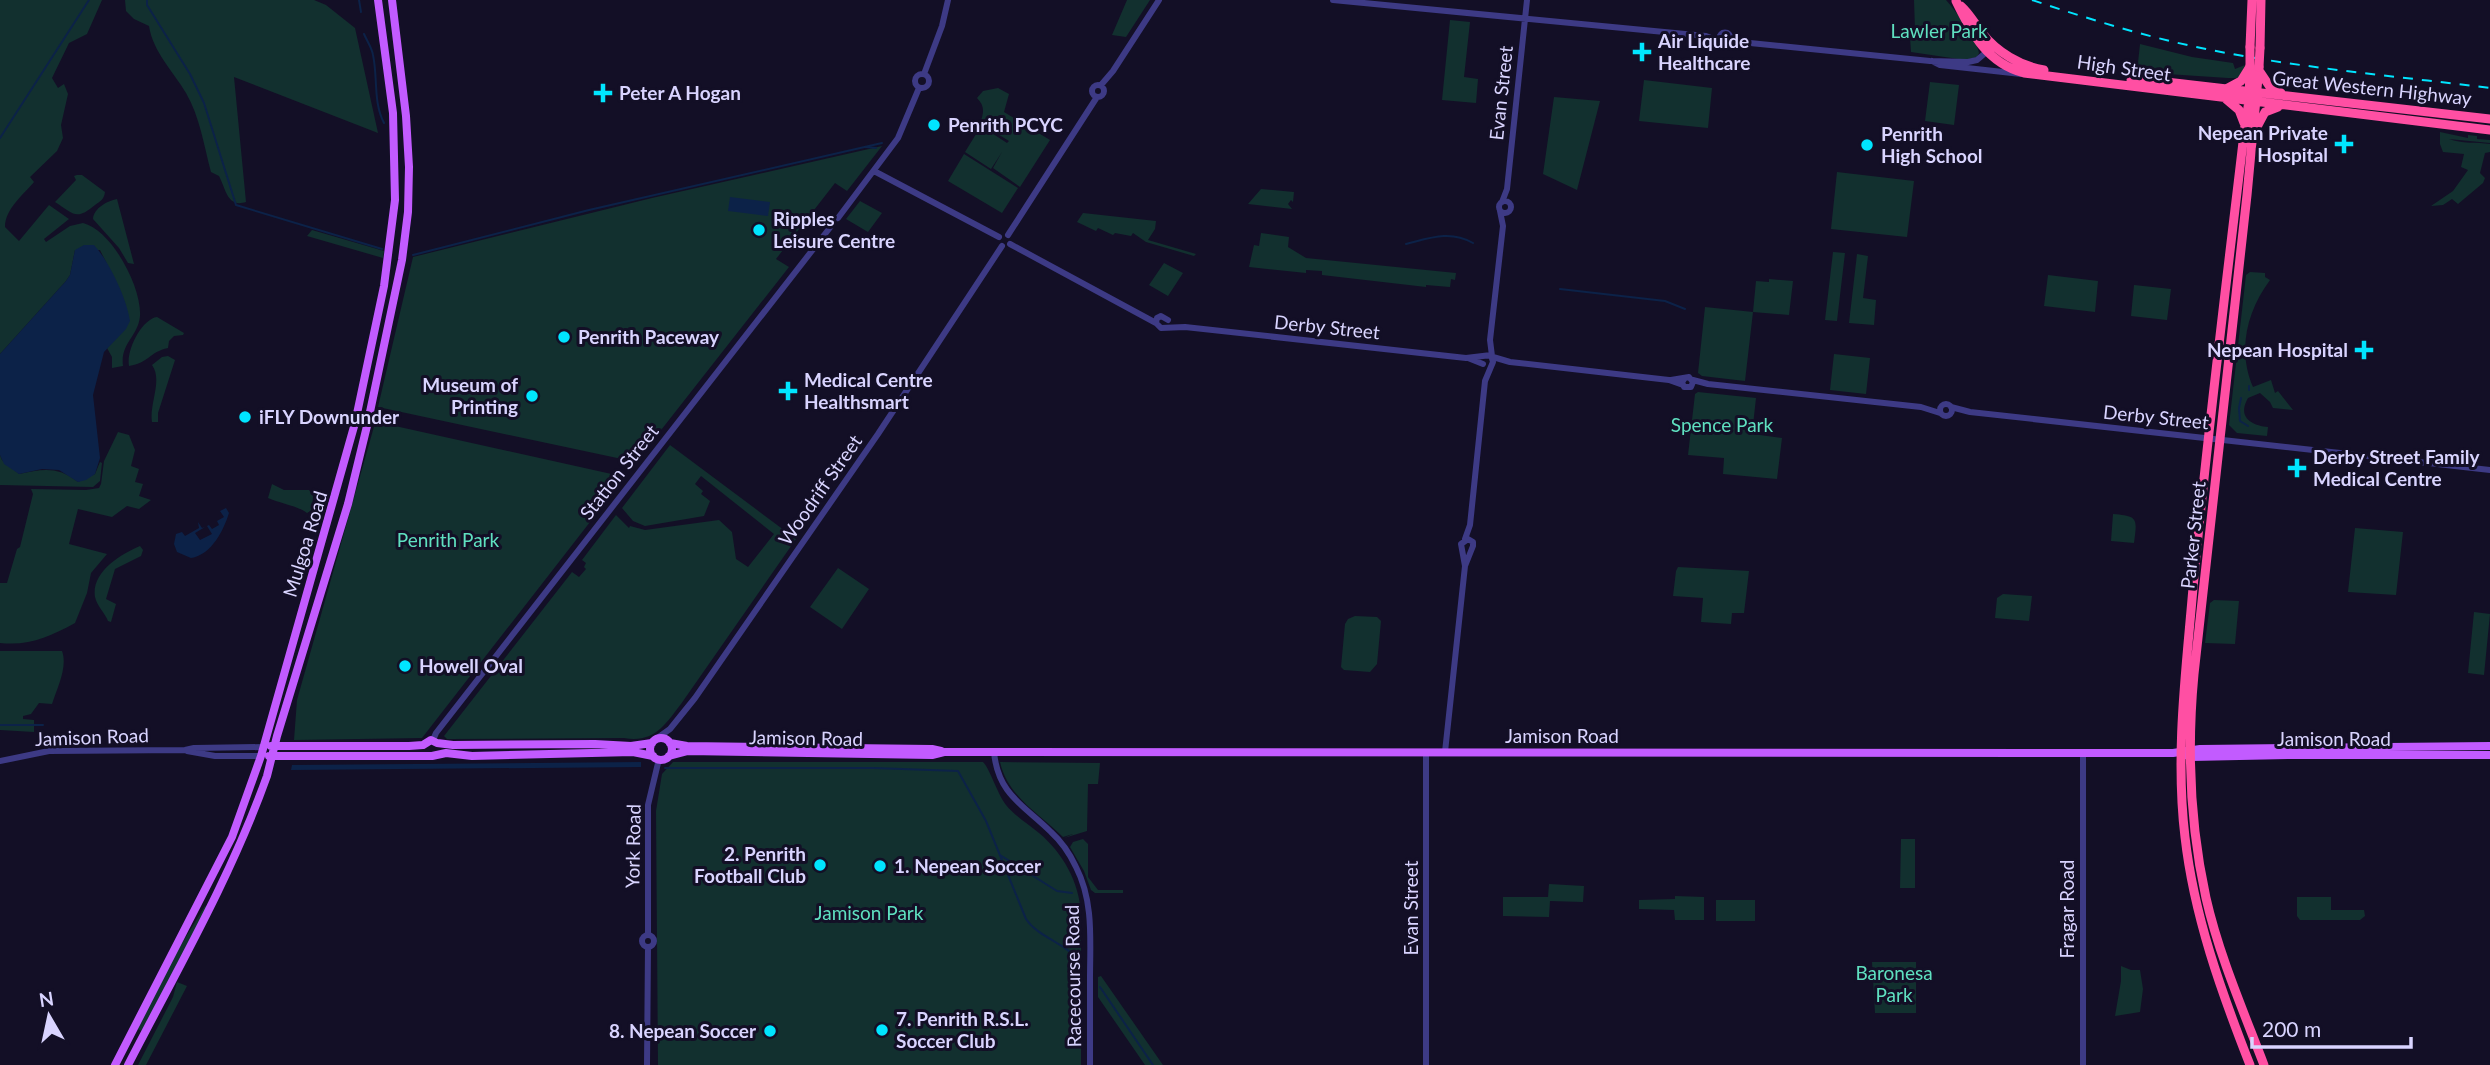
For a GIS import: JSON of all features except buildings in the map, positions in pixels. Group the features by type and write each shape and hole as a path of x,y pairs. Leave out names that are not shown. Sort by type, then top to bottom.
{"highway":[{"name":"Parker Street","path":"2252,0 2255,48"},
{"name":"Parker Street","path":"2261,0 2255,48 2254,135 2194,674 2191,754 2193,806 2207,900 2228,970 2264,1065"},
{"path":"1956,1 1969,13 1990,52"},
{"name":"High Street","path":"1990,52 2017,71 2037,75 2253,97"},
{"name":"High Street","path":"1990,52 2038,69 2226,94"},
{"path":"2245,125 2239,110 2226,94 2254,68 2274,90 2296,97"},
{"name":"Parker Street","path":"2250,1065 2220,985 2196,905 2183,818 2180,752 2187,652 2209,438 2245,125 2253,97"},
{"name":"Great Western Highway","path":"2253,97 2296,97 2490,119"},
{"name":"Great Western Highway","path":"2253,97 2283,106 2490,130"},
{"path":"2254,135 2265,112 2283,106"}],"main road":[{"name":"Mulgoa Road","path":"115,1065 232,837 261,757 343,470 384,286 395,200 393,113 378,0"},
{"name":"Mulgoa Road","path":"128,1065 244,838 272,756 348,504 395,300 408,212 406,116 392,0"},
{"path":"358,408 370,411"},
{"path":"435,742 439,748 432,755 424,752 423,745 426,741 631,746 663,738 670,742 672,750 669,756 656,758 650,748 654,741"},
{"name":"Jamison Road","path":"670,742 687,746 933,749 944,752"},
{"name":"Jamison Road","path":"264,747 423,745"},
{"name":"Jamison Road","path":"669,756 688,751 932,755 944,752 2191,754 2457,750 2490,746"},
{"name":"Jamison Road","path":"2457,750 2490,755"},
{"name":"Jamison Road","path":"261,757 524,756 633,752 656,758"}],"street":[{"path":"948,0 943,26 924,74 915,79 919,88 902,131 874,171 999,237"},
{"path":"1008,234 1097,97 1092,89 1101,85 1113,71 1159,0"},
{"path":"1333,0 1706,36 1720,38 1725,44 1730,39 1743,40 1930,61 1968,62 1990,52"},
{"name":"Evan Street","path":"1505,203 1527,0"},
{"path":"1930,61 1940,65 2037,75"},
{"name":"Station Street","path":"435,742 436,733 832,225 831,219 838,218 874,171"},
{"path":"1445,752 1467,550 1461,544 1468,540 1503,226 1511,208 1505,203 1499,205 1503,226"},
{"path":"1500,211 1508,212"},
{"path":"999,237 1008,234"},
{"path":"1008,234 1010,244"},
{"path":"999,237 1002,246 1010,244 1157,320 1159,327 1164,328 1168,320"},
{"name":"Woodriff Street","path":"670,742 683,715 878,434 1002,246"},
{"name":"Derby Street","path":"1157,320 1163,316 1185,327"},
{"name":"Derby Street","path":"1164,328 1185,327 1684,381 1687,388 1693,383 1708,384 1940,409"},
{"path":"1946,404 1951,411 1945,416 1940,409 1946,404"},
{"name":"Derby Street","path":"1951,411 2340,453 2345,448 2349,454 2490,470"},
{"name":"Woodriff Street","path":"654,741 683,715"},
{"name":"Jamison Road","path":"0,761 49,751 264,747"},
{"name":"Jamison Road","path":"185,750 215,757 261,757"},
{"name":"Racecourse Road","path":"994,752 997,771 1011,798 1063,845 1077,868 1085,889 1090,914 1090,1065"},
{"name":"Evan Street","path":"1426,752 1426,1065"},
{"name":"Fragar Road","path":"2083,752 2083,1065"},
{"name":"York Road","path":"648,1065 648,947 654,942 653,937 648,935 648,805 656,758"}],"green space":[{"path":"0,0 102,0 87,34 69,43 52,78 58,88 64,84 68,94 61,125 63,138 57,151 30,177 34,182 11,208 5,227 19,241 49,205 69,219 44,239 46,242 70,226 83,223 94,228 114,248 136,291 140,316 124,351 123,366 112,368 112,357 107,348 115,339 109,268 100,250 75,250 70,275 66,281 0,354"},
{"path":"125,0 314,0 326,5 355,28 378,133 234,77 246,202 231,200 219,176 211,172 191,102 159,53 149,26 134,19 126,11"},
{"path":"1127,0 1150,0 1126,37 1112,35"},
{"name":"Lawler Park","path":"1914,0 1946,0 1974,40 1979,53 1977,57 1965,60 1911,52 1910,37 1915,30"},
{"path":"1450,20 1470,22 1464,77 1478,79 1476,103 1442,100"},
{"path":"2140,44 2192,57 2233,63 2235,69 2245,65 2239,78 2137,72"},
{"path":"1644,80 1712,88 1708,128 1639,121"},
{"path":"1930,82 1959,85 1954,125 1925,121"},
{"path":"998,88 1009,94 1004,112 1050,140 1020,187 993,168 1002,152 991,169 965,152 981,126 1007,143 1009,141 980,123 983,110 977,98 983,91"},
{"path":"1554,97 1600,101 1577,190 1543,174"},
{"path":"2440,132 2490,140 2490,143 2449,139 2490,144 2490,152 2485,153 2480,173 2485,178 2483,183 2458,204 2452,199 2443,205 2431,206 2453,191 2468,170 2461,167 2464,154 2443,152"},
{"name":"Penrith Paceway","path":"882,146 847,191 835,183 776,259 789,267 636,462 378,407 413,257 652,198"},
{"path":"964,154 1018,188 1002,213 948,181"},
{"path":"1837,172 1914,181 1907,237 1831,229"},
{"path":"82,175 105,192 101,201 89,210 75,214 55,202 76,180 74,176"},
{"path":"1261,189 1294,192 1293,202 1291,200 1288,204 1292,209 1248,204"},
{"path":"117,199 134,264 128,263 119,248 93,219 102,206"},
{"path":"860,201 882,213 868,232 846,219"},
{"path":"1083,213 1156,221 1155,229 1148,240 1196,254 1194,256 1146,242 1133,233 1131,236 1115,233 1113,235 1098,228 1096,231 1077,222"},
{"path":"312,230 384,251 383,258 307,236"},
{"path":"1261,233 1289,237 1288,247 1306,258 1456,273 1455,280 1451,279 1450,287 1426,287 1322,275 1322,271 1306,270 1306,273 1249,267 1254,245 1259,246"},
{"path":"1833,252 1845,253 1837,321 1825,320"},
{"path":"1857,254 1868,256 1863,298 1876,300 1874,325 1849,323"},
{"path":"1164,263 1183,273 1168,296 1149,285"},
{"path":"2250,272 2265,273 2265,277 2270,280 2250,318 2245,345 2248,373 2253,387 2271,380 2275,393 2278,391 2293,410 2273,408 2260,393 2248,398 2245,415 2251,422 2268,427 2267,436 2237,433 2229,425 2246,275"},
{"path":"2048,275 2098,281 2095,312 2044,306"},
{"path":"1769,279 1793,281 1789,315 1753,312 1756,281 1769,282"},
{"path":"2134,285 2171,289 2167,320 2131,316"},
{"path":"1705,307 1753,312 1745,381 1702,376 1698,373"},
{"path":"157,317 184,333 183,335 174,336 169,341 168,348 129,366 130,352 136,336 146,323"},
{"path":"1834,354 1870,358 1866,394 1830,390"},
{"path":"168,356 175,360 158,413 158,422 152,422 156,378 152,365"},
{"name":"Spence Park","path":"1698,392 1756,398 1752,434 1782,438 1777,479 1723,474 1724,458 1688,455 1695,394"},
{"name":"Penrith Park","path":"377,422 625,477 422,738 294,740 297,700"},
{"path":"118,432 129,435 135,450 131,466 139,469 135,482 143,484 139,496 151,500 139,509 127,506 112,517 78,509 69,544 107,554 91,573 87,593 75,623 39,639 21,643 0,643 0,583 7,583 17,549 20,547 33,494 31,489 99,488 104,461"},
{"path":"670,445 796,539 681,704 663,726 643,738 447,739 444,736 572,572 579,577 586,569 586,563 582,560 616,515 629,528 630,526 645,530 719,520 732,532 736,559 748,567 774,534 701,476 695,484 703,491 701,494 710,501 704,516 645,526 633,521 622,508"},
{"path":"0,455 2,460 19,474 50,470 64,473 78,482 95,474 100,462 100,481 93,487 0,485"},
{"path":"272,484 284,490 309,490 313,496 312,510 307,513 268,498"},
{"path":"2113,514 2128,516 2134,520 2134,543 2111,541"},
{"path":"2355,528 2403,532 2396,595 2348,592"},
{"path":"140,546 143,550 141,556 115,569 106,599 116,604 111,622 108,621 95,597 98,580 102,572 116,559"},
{"path":"1678,567 1749,571 1744,613 1732,613 1731,624 1701,622 1703,598 1673,596"},
{"path":"838,568 869,589 842,629 810,607"},
{"path":"2003,594 2032,596 2029,621 1995,618 1997,598"},
{"path":"2214,600 2239,601 2235,644 2205,643 2210,603"},
{"path":"2474,612 2490,614 2484,675 2468,673"},
{"path":"1355,616 1377,617 1381,621 1377,664 1370,672 1344,670 1341,667 1345,624"},
{"path":"0,651 62,651 63,671 52,704 39,703 31,714 23,716 23,719 34,720 34,732 0,730"},
{"name":"Jamison Park","path":"673,762 983,762 1006,805 1048,841 1068,869 1077,890 1081,913 1081,1065 658,1065 656,811 662,774"},
{"path":"1000,762 1100,763 1098,784 1088,784 1087,831 1064,838 1073,834 1063,837 1026,804 1010,785"},
{"path":"1083,839 1088,844 1088,877 1098,890 1123,890 1123,893 1095,893 1091,890 1070,847 1073,842"},
{"path":"1901,839 1915,839 1915,888 1900,888"},
{"path":"1549,884 1584,886 1583,902 1550,901 1549,917 1503,916 1503,897 1548,897"},
{"path":"1675,896 1704,897 1704,920 1675,920 1674,910 1639,909 1639,900 1675,899"},
{"path":"2297,897 2331,897 2331,910 2364,910 2365,916 2360,920 2300,920 2297,916"},
{"path":"1716,900 1755,900 1755,921 1716,921"},
{"path":"205,906 207,907 142,1031 137,1029 179,948"},
{"name":"Baronesa Park","path":"1872,962 1916,962 1916,1013 1875,1013"},
{"path":"2121,966 2140,970 2143,989 2140,1012 2115,1016 2121,981"},
{"path":"1101,976 1163,1065 1145,1065 1098,997 1098,977"},
{"path":"177,982 187,986 146,1065 138,1065 173,997"}],"water":[{"path":"730,197 770,202 768,216 728,211"},
{"path":"84,245 94,245 106,261 121,292 130,321 104,352 93,395 100,458 95,474 78,482 59,470 42,469 19,474 4,464 0,455 0,354 66,281 70,275 75,250"},
{"path":"226,508 229,513 224,526 211,547 191,558 177,552 174,544 176,534 182,532 185,536 199,528 198,522 202,528 205,527 195,533 200,540 212,534 207,526 212,529 219,525 217,521 224,517 220,511"},
{"path":"641,762 641,767 291,770 292,765"}],"waterway":[{"path":"0,138 89,0"},
{"path":"147,0 147,5 190,74 204,103 236,205 382,249"},
{"path":"359,0 361,12"},
{"path":"364,34 372,52 378,107 384,123"},
{"path":"413,255 589,210 882,143"},
{"path":"866,147 876,148"},
{"path":"1406,244 1448,236 1473,243"},
{"path":"1560,289 1665,301 1685,309"},
{"path":"2241,398 2240,421 2248,426"},
{"path":"0,725 43,725"},
{"path":"665,768 874,768 958,771 986,821 1026,919 1078,959"},
{"path":"1000,855 1057,891 1072,893"},
{"path":"1100,987 1153,1065"}],"railway":[{"path":"2032,0 2162,39 2241,56 2490,88"}],"place":[{"name":"Air Liquide Healthcare","path":"1642,52"},
{"name":"Peter A Hogan","path":"603,93"},
{"name":"Penrith PCYC","path":"934,125"},
{"name":"Nepean Private Hospital","path":"2344,144"},
{"name":"Penrith High School","path":"1867,145"},
{"name":"Ripples Leisure Centre","path":"759,230"},
{"name":"Penrith Paceway","path":"564,337"},
{"name":"Nepean Hospital","path":"2364,350"},
{"name":"Medical Centre Healthsmart","path":"788,391"},
{"name":"Museum of Printing","path":"532,396"},
{"name":"iFLY Downunder","path":"245,417"},
{"name":"Derby Street Family Medical Centre","path":"2297,468"},
{"name":"Howell Oval","path":"405,666"},
{"name":"2. Penrith Football Club","path":"820,865"},
{"name":"1. Nepean Soccer","path":"880,866"},
{"name":"7. Penrith R.S.L. Soccer Club","path":"882,1030"},
{"name":"8. Nepean Soccer","path":"770,1031"}]}
